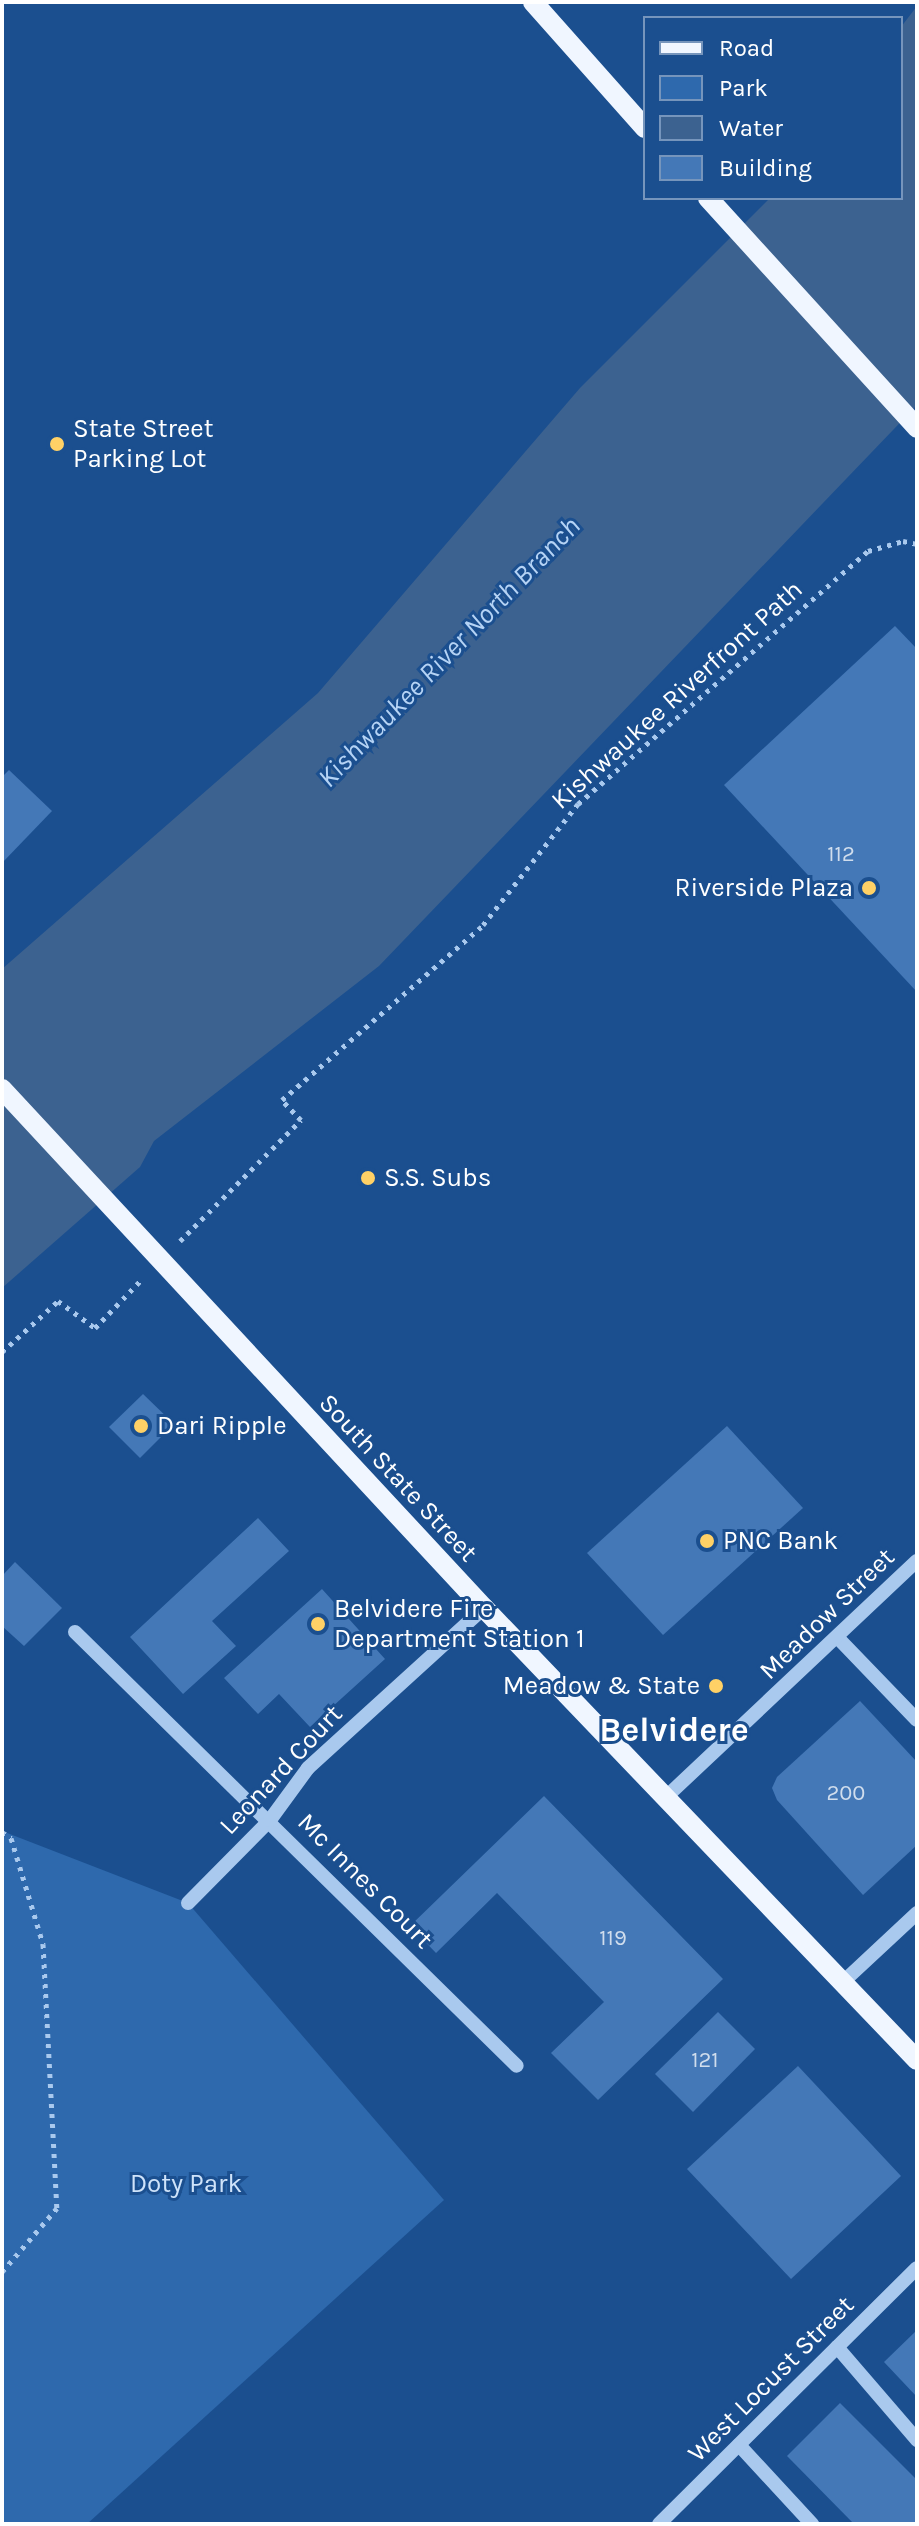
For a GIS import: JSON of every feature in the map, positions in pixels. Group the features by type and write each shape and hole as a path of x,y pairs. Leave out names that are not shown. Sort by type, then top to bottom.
{"main road":[{"path":"533,2 643,126"},
{"path":"710,200 917,428"},
{"name":"South State Street","path":"2,1089 484,1608 917,2060"}],"street":[{"name":"Meadow Street","path":"664,1799 917,1561"},
{"name":"Leonard Court","path":"188,1903 270,1820 308,1768 484,1608"},
{"name":"Mc Innes Court","path":"75,1632 270,1820 517,2066"},
{"path":"837,1637 917,1720"},
{"path":"843,1982 917,1913"},
{"name":"West Locust Street","path":"659,2524 917,2268"},
{"path":"837,2347 917,2440"},
{"path":"739,2445 812,2524"}],"path":[{"name":"Kishwaukee Riverfront Path","path":"2,1352 58,1301 95,1328 156,1256 301,1120 282,1100 483,925 578,804 868,551 903,541 917,544"},
{"path":"2,1832 11,1838 43,1944 57,2208 2,2272"}],"green space":[{"name":"Doty Park","path":"2,1831 188,1903 444,2200 87,2524 2,2524"}],"water":[{"name":"Kishwaukee River North Branch","path":"917,6 917,405 379,966 154,1141 140,1167 2,1288 2,969 318,693 580,388 768,200 903,200 903,24"}],"building":[{"name":"Riverside Plaza","path":"895,626 917,649 917,992 724,785"},
{"path":"9,770 52,811 2,863 2,777"},
{"name":"Dari Ripple","path":"143,1394 174,1424 140,1458 109,1427"},
{"path":"727,1426 803,1508 663,1635 587,1553"},
{"path":"258,1518 289,1551 212,1621 236,1646 183,1694 130,1637"},
{"path":"15,1562 62,1608 24,1646 2,1626 2,1576"},
{"name":"Belvidere Fire Department Station 1","path":"322,1589 385,1659 310,1727 279,1694 258,1714 224,1678"},
{"path":"860,1701 917,1762 917,1845 863,1895 777,1800 772,1788 777,1777"},
{"path":"544,1796 723,1979 598,2100 551,2053 604,2002 497,1893 436,1953 410,1926"},
{"path":"718,2012 755,2049 693,2112 655,2074"},
{"path":"798,2066 901,2176 791,2279 687,2169"},
{"path":"917,2330 917,2397 884,2362"},
{"path":"840,2403 917,2480 917,2524 854,2524 787,2456"}],"place":[{"name":"State Street Parking Lot","path":"57,444"},
{"name":"Riverside Plaza","path":"869,888"},
{"name":"S.S. Subs","path":"368,1178"},
{"name":"Dari Ripple","path":"141,1426"},
{"name":"PNC Bank","path":"707,1541"},
{"name":"Belvidere Fire Department Station 1","path":"318,1624"},
{"name":"Meadow & State","path":"716,1686"}],"district":[{"name":"Belvidere","path":"674,1731"}]}
